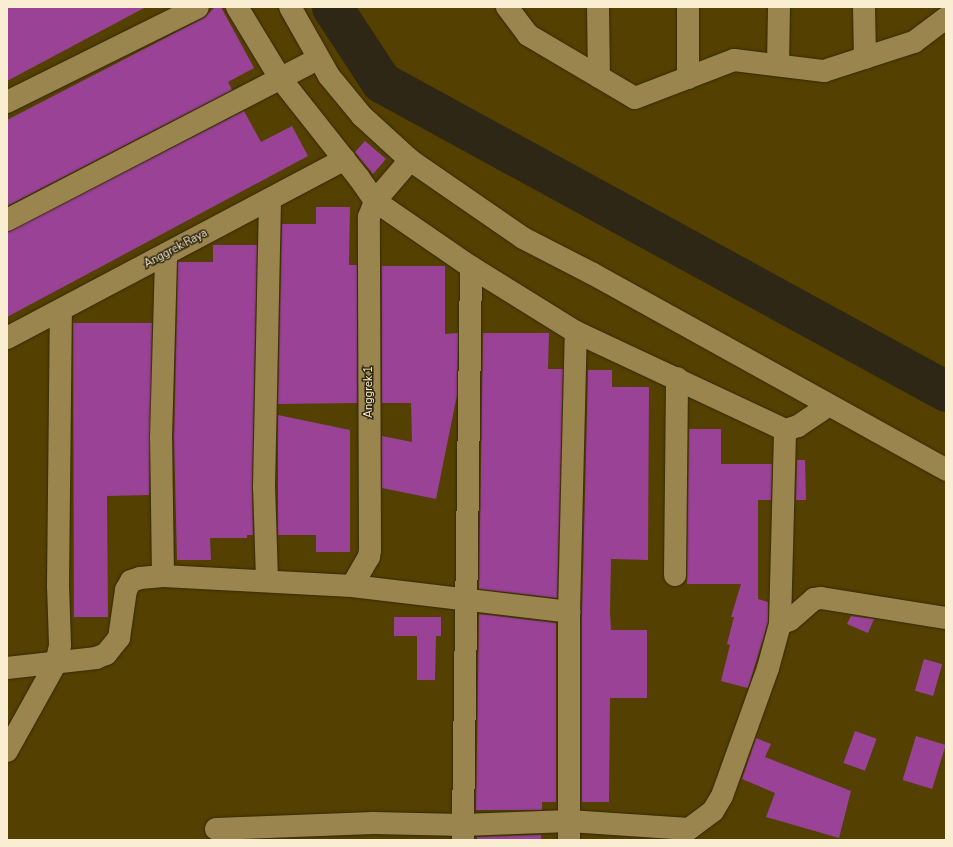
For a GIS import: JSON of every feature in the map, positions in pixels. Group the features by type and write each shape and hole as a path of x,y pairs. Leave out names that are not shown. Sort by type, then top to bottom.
{"street":[{"path":"7,102 198,7"},
{"path":"237,7 280,78 377,198 471,267 576,332 677,378 785,430 798,426 823,409"},
{"path":"290,7 318,59 362,116 406,165 523,238 593,274 823,409 946,470"},
{"path":"507,7 528,35 635,98 734,60 824,71 914,42 946,18"},
{"path":"598,7 599,77"},
{"path":"688,7 688,78"},
{"path":"778,65 779,7"},
{"path":"864,7 865,58"},
{"path":"7,220 318,59"},
{"name":"Anggrek Raya","path":"7,338 61,311 345,159"},
{"path":"377,198 406,165"},
{"name":"Anggrek 1","path":"352,586 369,557 370,550 369,227 377,198"},
{"path":"268,580 264,487 270,200"},
{"path":"163,576 161,438 166,254"},
{"path":"463,832 471,267"},
{"path":"7,751 56,663 60,645 58,586 61,311"},
{"path":"569,831 569,612 576,332"},
{"path":"675,575 677,378"},
{"path":"216,829 373,823 463,832 569,831 679,834 713,811 722,796 768,668 780,624 785,430"},
{"path":"7,668 96,658 106,654 119,638 123,600 132,582 163,576 268,580 352,586 466,601 569,612"},
{"path":"780,624 790,620 814,600 821,598 946,618"}],"building":[{"path":"7,7 146,7 7,81"},
{"path":"215,7 221,7 254,68 228,82 232,90 7,206 7,120 204,18"},
{"path":"244,111 261,142 292,126 308,156 7,317 7,232"},
{"path":"365,141 386,159 373,174 355,152"},
{"path":"316,207 350,207 349,265 357,265 357,403 278,404 282,224 316,224"},
{"path":"213,245 257,245 252,487 253,535 247,535 247,538 210,538 211,560 177,560 174,438 178,262 213,262"},
{"path":"382,266 445,266 445,334 458,333 457,395 436,499 382,488 382,436 412,442 411,403 382,403"},
{"path":"73,323 152,323 149,495 107,496 108,617 74,617"},
{"path":"483,333 549,333 548,369 563,369 557,598 479,589"},
{"path":"588,370 612,370 612,387 649,387 648,560 611,559 610,612 611,630 647,630 647,698 610,698 609,802 582,802 582,612"},
{"path":"278,415 350,430 350,552 316,552 316,535 278,535"},
{"path":"689,429 721,429 721,464 772,464 771,500 758,500 758,599 768,602 768,622 748,688 721,681 730,645 727,644 734,617 731,617 741,584 687,584"},
{"path":"797,460 805,460 806,500 796,500"},
{"path":"479,614 556,623 556,802 542,802 542,810 476,810"},
{"path":"851,616 874,619 868,633 847,624"},
{"path":"394,617 441,617 441,636 436,636 435,680 417,680 417,636 394,636"},
{"path":"924,659 942,664 933,696 915,691"},
{"path":"855,731 877,739 865,771 843,763"},
{"path":"916,736 946,745 932,789 903,780"},
{"path":"756,738 771,744 765,757 851,791 839,838 766,817 775,793 742,779"},
{"path":"541,835 541,840 477,840 477,837"}],"waterway":[{"path":"332,7 381,82 946,391"}]}
